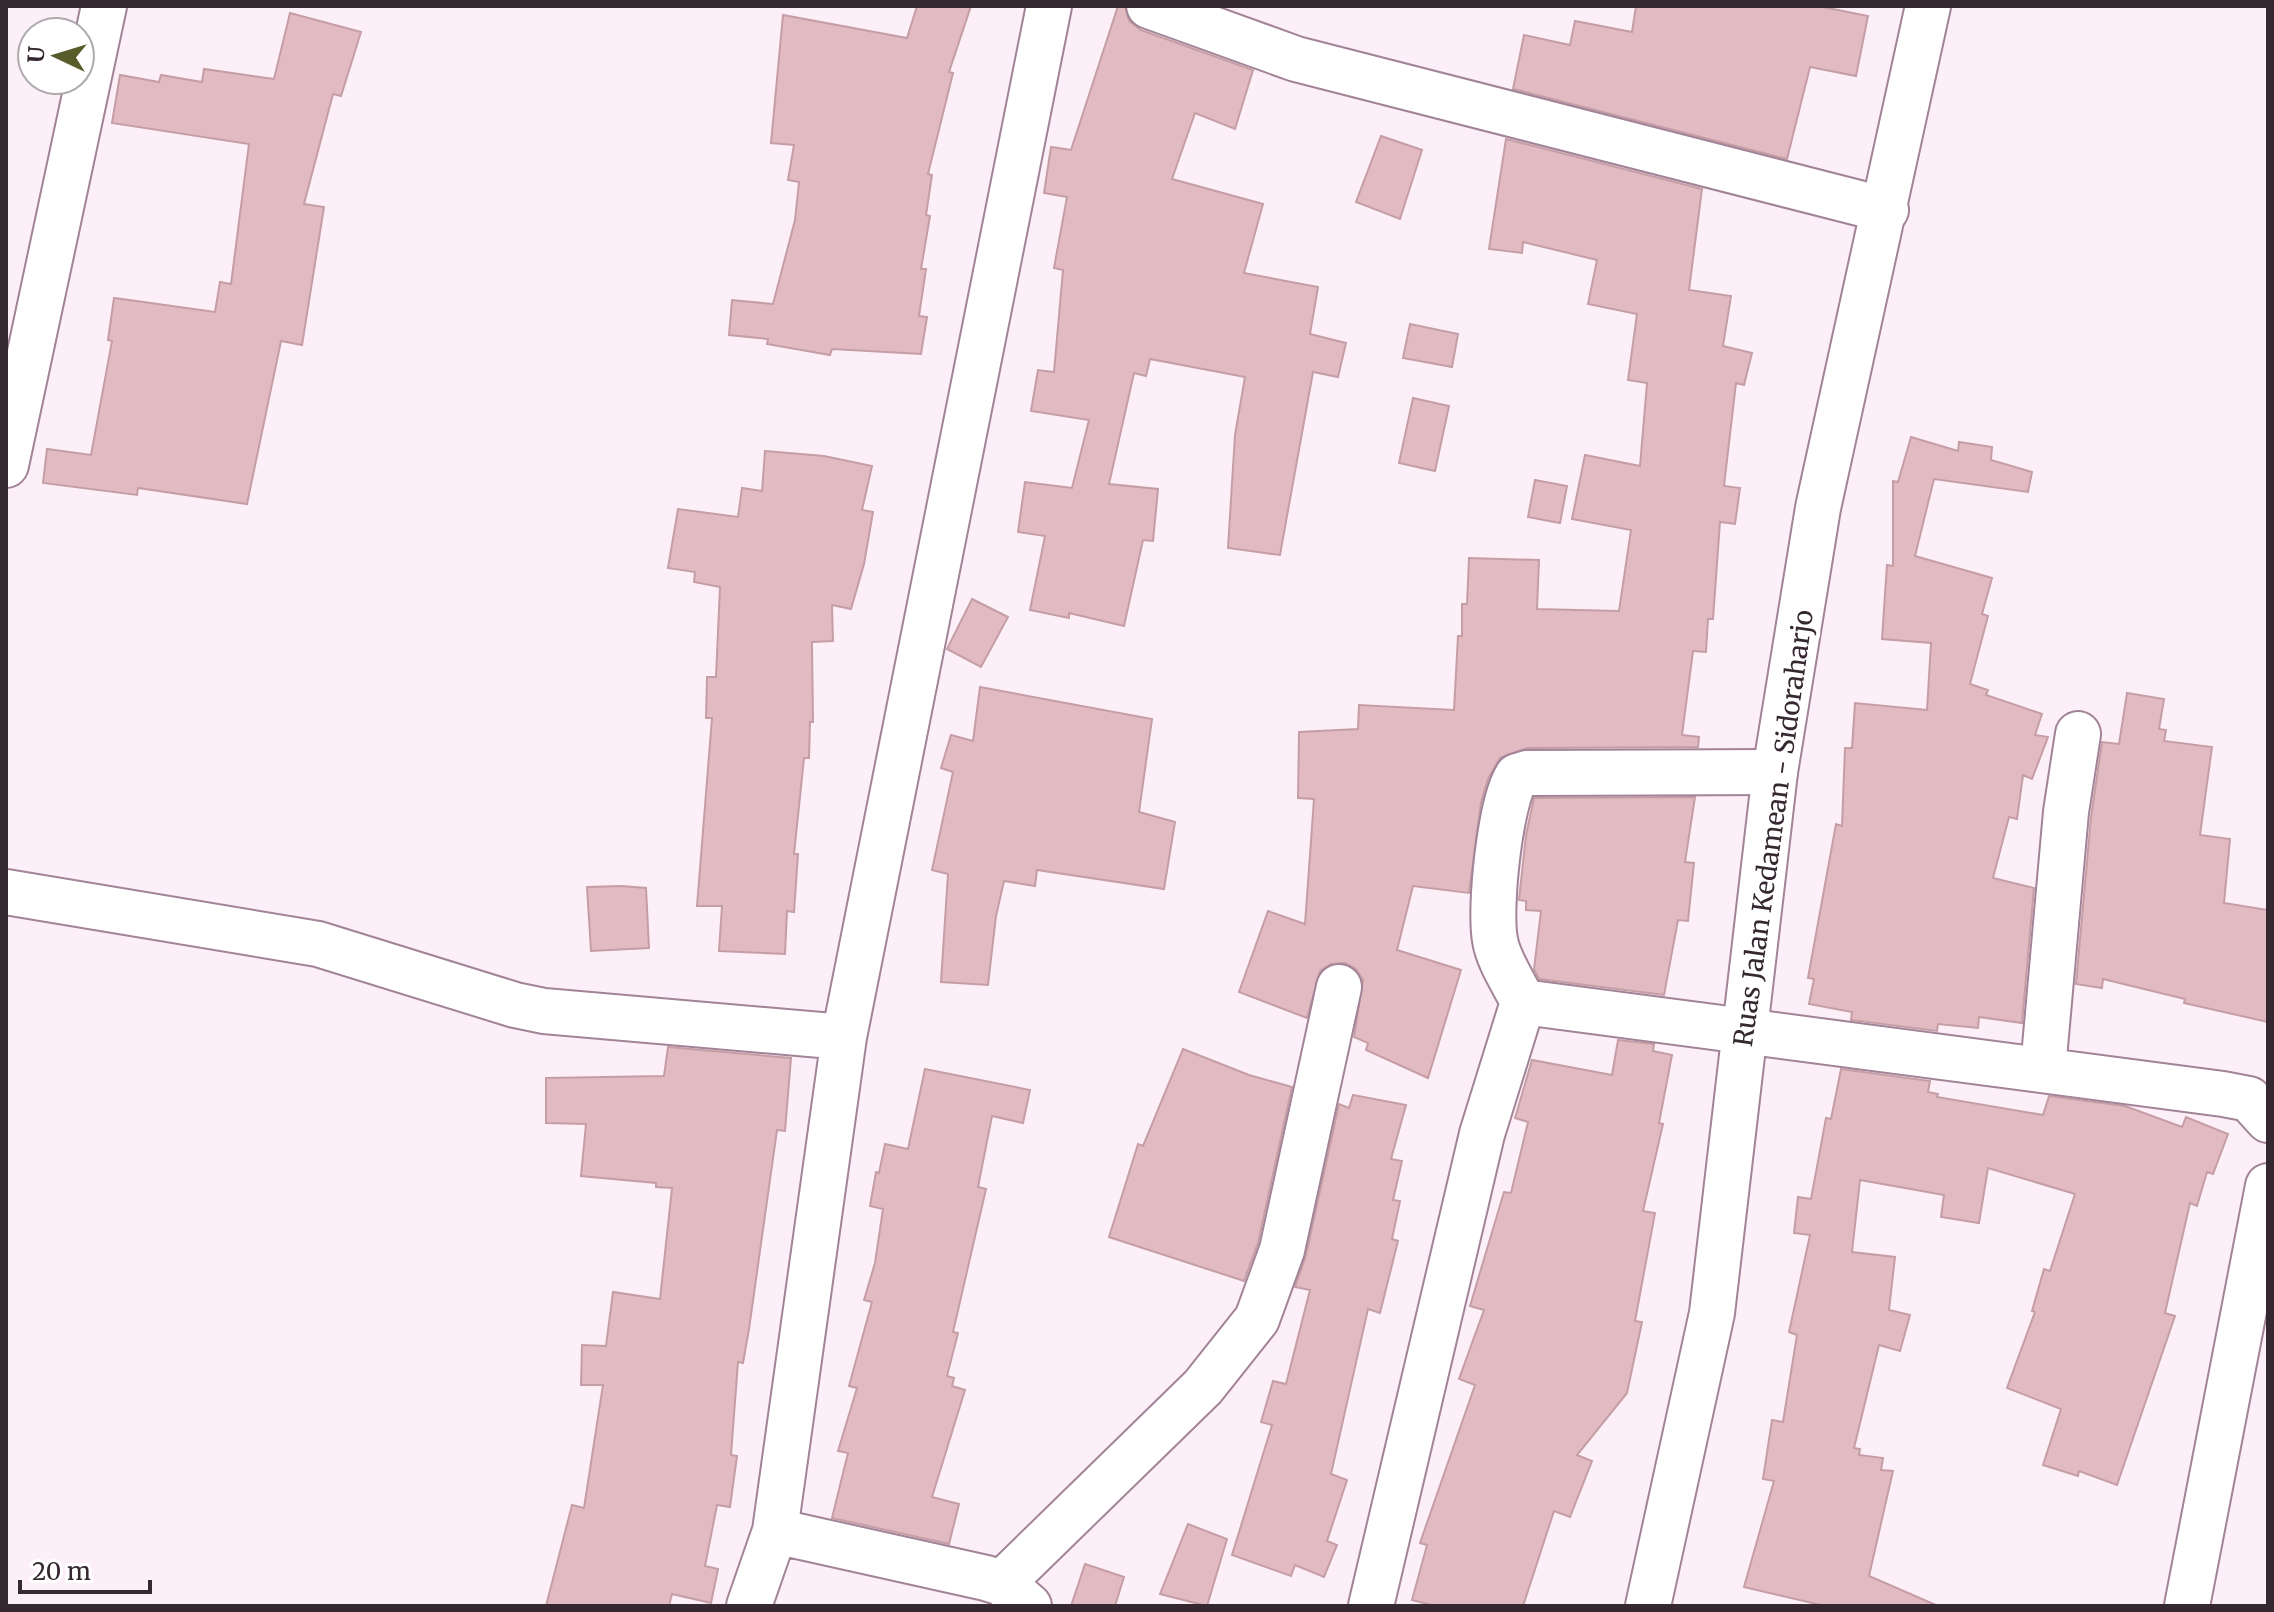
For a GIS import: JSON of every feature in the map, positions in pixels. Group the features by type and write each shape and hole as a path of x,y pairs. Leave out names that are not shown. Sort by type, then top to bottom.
{"street":[{"path":"6,465 104,6"},
{"path":"749,1606 775,1531 844,1037 1049,6"},
{"path":"1149,6 1296,59 1886,210"},
{"name":"Ruas Jalan Kedamean - Sidoraharjo","path":"1648,1606 1712,1313 1775,772 1818,508 1886,210 1928,6"},
{"path":"2043,1069 2066,812 2078,734"},
{"path":"1371,1606 1482,1134 1523,1002 1495,942 1494,903 1507,792 1517,776 1527,773 1775,772"},
{"path":"6,892 318,944 515,1005 544,1011 844,1037"},
{"path":"775,1531 1016,1594 1203,1387 1257,1319 1282,1250 1339,987"},
{"path":"1523,1002 2043,1069 2249,1099 2268,1120"},
{"path":"2187,1606 2268,1186"}],"building":[{"path":"917,6 971,6 949,72 953,73 928,174 932,175 926,215 930,216 921,269 926,269 919,316 927,317 921,354 832,349 830,355 767,344 768,339 729,335 732,300 773,304 795,220 799,182 788,180 794,145 771,143 783,15 907,38"},
{"path":"1118,6 1125,6 1129,21 1141,30 1253,70 1235,129 1195,113 1172,179 1263,204 1244,273 1318,287 1310,334 1346,343 1338,377 1313,372 1280,555 1228,548 1235,435 1245,377 1150,359 1146,376 1134,373 1109,484 1158,489 1153,541 1143,540 1124,626 1069,613 1069,618 1030,610 1045,536 1018,532 1025,482 1072,488 1089,420 1031,411 1038,370 1054,372 1063,270 1054,268 1067,197 1044,193 1051,147 1071,150"},
{"path":"1636,6 1818,6 1868,16 1856,76 1810,67 1787,159 1513,89 1524,35 1570,45 1575,21 1632,32"},
{"path":"290,13 361,32 341,96 333,94 304,204 324,207 302,345 281,341 247,504 138,488 137,495 43,483 47,449 91,455 112,341 108,340 114,298 215,312 220,282 231,284 249,144 112,123 120,75 159,82 161,75 202,82 204,69 274,79"},
{"path":"1381,136 1422,150 1400,219 1356,202"},
{"path":"1506,139 1702,189 1689,290 1731,296 1723,346 1752,353 1744,385 1736,383 1724,486 1740,488 1735,524 1720,522 1713,619 1708,619 1706,652 1693,651 1682,735 1699,737 1698,747 1527,748 1500,758 1488,779 1481,803 1469,893 1413,886 1397,950 1461,970 1428,1078 1366,1050 1368,1043 1354,1037 1363,980 1356,969 1345,963 1331,964 1320,971 1307,1018 1239,992 1268,911 1305,924 1314,799 1298,798 1299,732 1358,729 1359,705 1454,710 1458,636 1462,636 1462,604 1467,604 1469,558 1539,560 1537,609 1619,611 1631,530 1572,519 1585,455 1640,466 1647,383 1628,380 1637,314 1588,304 1597,260 1523,242 1522,253 1489,249"},
{"path":"1410,324 1458,334 1452,367 1403,358"},
{"path":"1413,398 1449,406 1435,471 1399,463"},
{"path":"1911,437 1958,451 1959,442 1992,447 1991,460 2032,472 2028,492 1934,479 1915,556 1992,578 1982,614 1988,616 1970,684 1988,690 1986,695 2042,714 2035,735 2048,737 2032,779 2023,775 2017,819 2009,817 1993,878 2034,888 2022,1023 1979,1017 1978,1028 1938,1024 1937,1031 1851,1020 1852,1012 1809,1004 1814,979 1808,978 1836,824 1842,826 1845,748 1852,748 1855,703 1927,710 1931,643 1882,639 1887,565 1893,566 1893,481 1898,482"},
{"path":"765,451 824,456 872,466 862,510 873,512 864,564 851,609 832,605 833,641 812,642 813,722 810,722 809,758 804,758 794,854 798,854 794,912 787,911 785,954 719,951 722,906 697,906 712,718 706,718 707,677 716,677 720,587 694,582 695,572 668,568 678,509 738,517 742,488 762,491"},
{"path":"1535,480 1567,486 1560,523 1528,517"},
{"path":"972,599 1008,617 981,667 947,649"},
{"path":"980,687 1152,719 1139,812 1175,822 1164,889 1037,870 1035,886 1004,881 996,916 988,985 941,982 948,874 932,870 953,772 941,768 951,735 973,741"},
{"path":"2127,693 2164,699 2159,729 2166,730 2164,741 2212,747 2200,835 2230,839 2224,903 2268,910 2268,1022 2184,1003 2185,999 2103,979 2102,988 2076,984 2091,817 2102,742 2119,744"},
{"path":"1695,797 1685,862 1694,863 1688,921 1678,920 1664,995 1539,979 1534,969 1541,911 1526,910 1526,901 1519,900 1526,835 1534,798"},
{"path":"587,887 646,888 649,948 591,951"},
{"path":"1618,1040 1654,1044 1653,1051 1672,1055 1659,1123 1663,1124 1643,1211 1655,1213 1635,1321 1642,1322 1627,1393 1577,1455 1592,1461 1570,1517 1554,1511 1523,1606 1435,1606 1412,1600 1427,1545 1420,1543 1475,1385 1459,1379 1484,1310 1470,1306 1504,1192 1511,1193 1528,1122 1515,1118 1532,1060 1612,1075"},
{"path":"668,1047 791,1058 785,1131 777,1130 749,1329 743,1363 738,1362 731,1455 737,1456 730,1507 717,1505 705,1566 718,1569 711,1603 672,1594 669,1606 546,1606 572,1505 584,1508 603,1385 581,1385 582,1345 606,1346 613,1292 660,1299 672,1188 656,1187 656,1183 581,1176 586,1124 546,1123 546,1078 664,1076"},
{"path":"1183,1049 1249,1075 1292,1087 1258,1243 1244,1281 1109,1237 1138,1144 1143,1146"},
{"path":"925,1069 1030,1090 1023,1123 992,1116 978,1187 986,1189 953,1332 958,1333 947,1376 954,1378 952,1386 965,1390 932,1497 959,1504 949,1544 832,1518 848,1453 838,1451 857,1388 849,1386 872,1302 864,1300 875,1263 883,1209 870,1206 876,1172 879,1173 885,1144 908,1149"},
{"path":"1841,1069 1930,1081 1928,1092 1938,1094 1937,1097 2043,1115 2049,1096 2125,1106 2182,1127 2186,1117 2228,1134 2213,1174 2207,1172 2197,1206 2190,1203 2165,1313 2175,1316 2117,1485 2079,1471 2078,1476 2043,1465 2061,1409 2007,1388 2035,1312 2032,1311 2044,1269 2050,1271 2075,1194 1988,1168 1979,1223 1941,1217 1944,1195 1860,1180 1852,1252 1895,1257 1889,1310 1910,1315 1900,1351 1879,1345 1854,1448 1860,1449 1859,1455 1883,1458 1881,1470 1893,1471 1869,1576 1938,1606 1825,1606 1744,1587 1774,1481 1763,1479 1772,1420 1783,1422 1797,1335 1789,1332 1810,1235 1794,1233 1798,1197 1811,1199 1826,1118 1831,1119"},
{"path":"1353,1095 1406,1105 1391,1159 1402,1161 1393,1200 1400,1201 1392,1239 1398,1241 1380,1313 1368,1309 1331,1474 1347,1480 1327,1541 1337,1545 1324,1577 1295,1565 1291,1576 1232,1555 1272,1425 1261,1422 1273,1381 1286,1384 1310,1290 1295,1287 1306,1255 1339,1104 1349,1108"},
{"path":"1188,1524 1227,1539 1207,1606 1160,1594"},
{"path":"1085,1564 1124,1577 1115,1606 1071,1606"}]}
